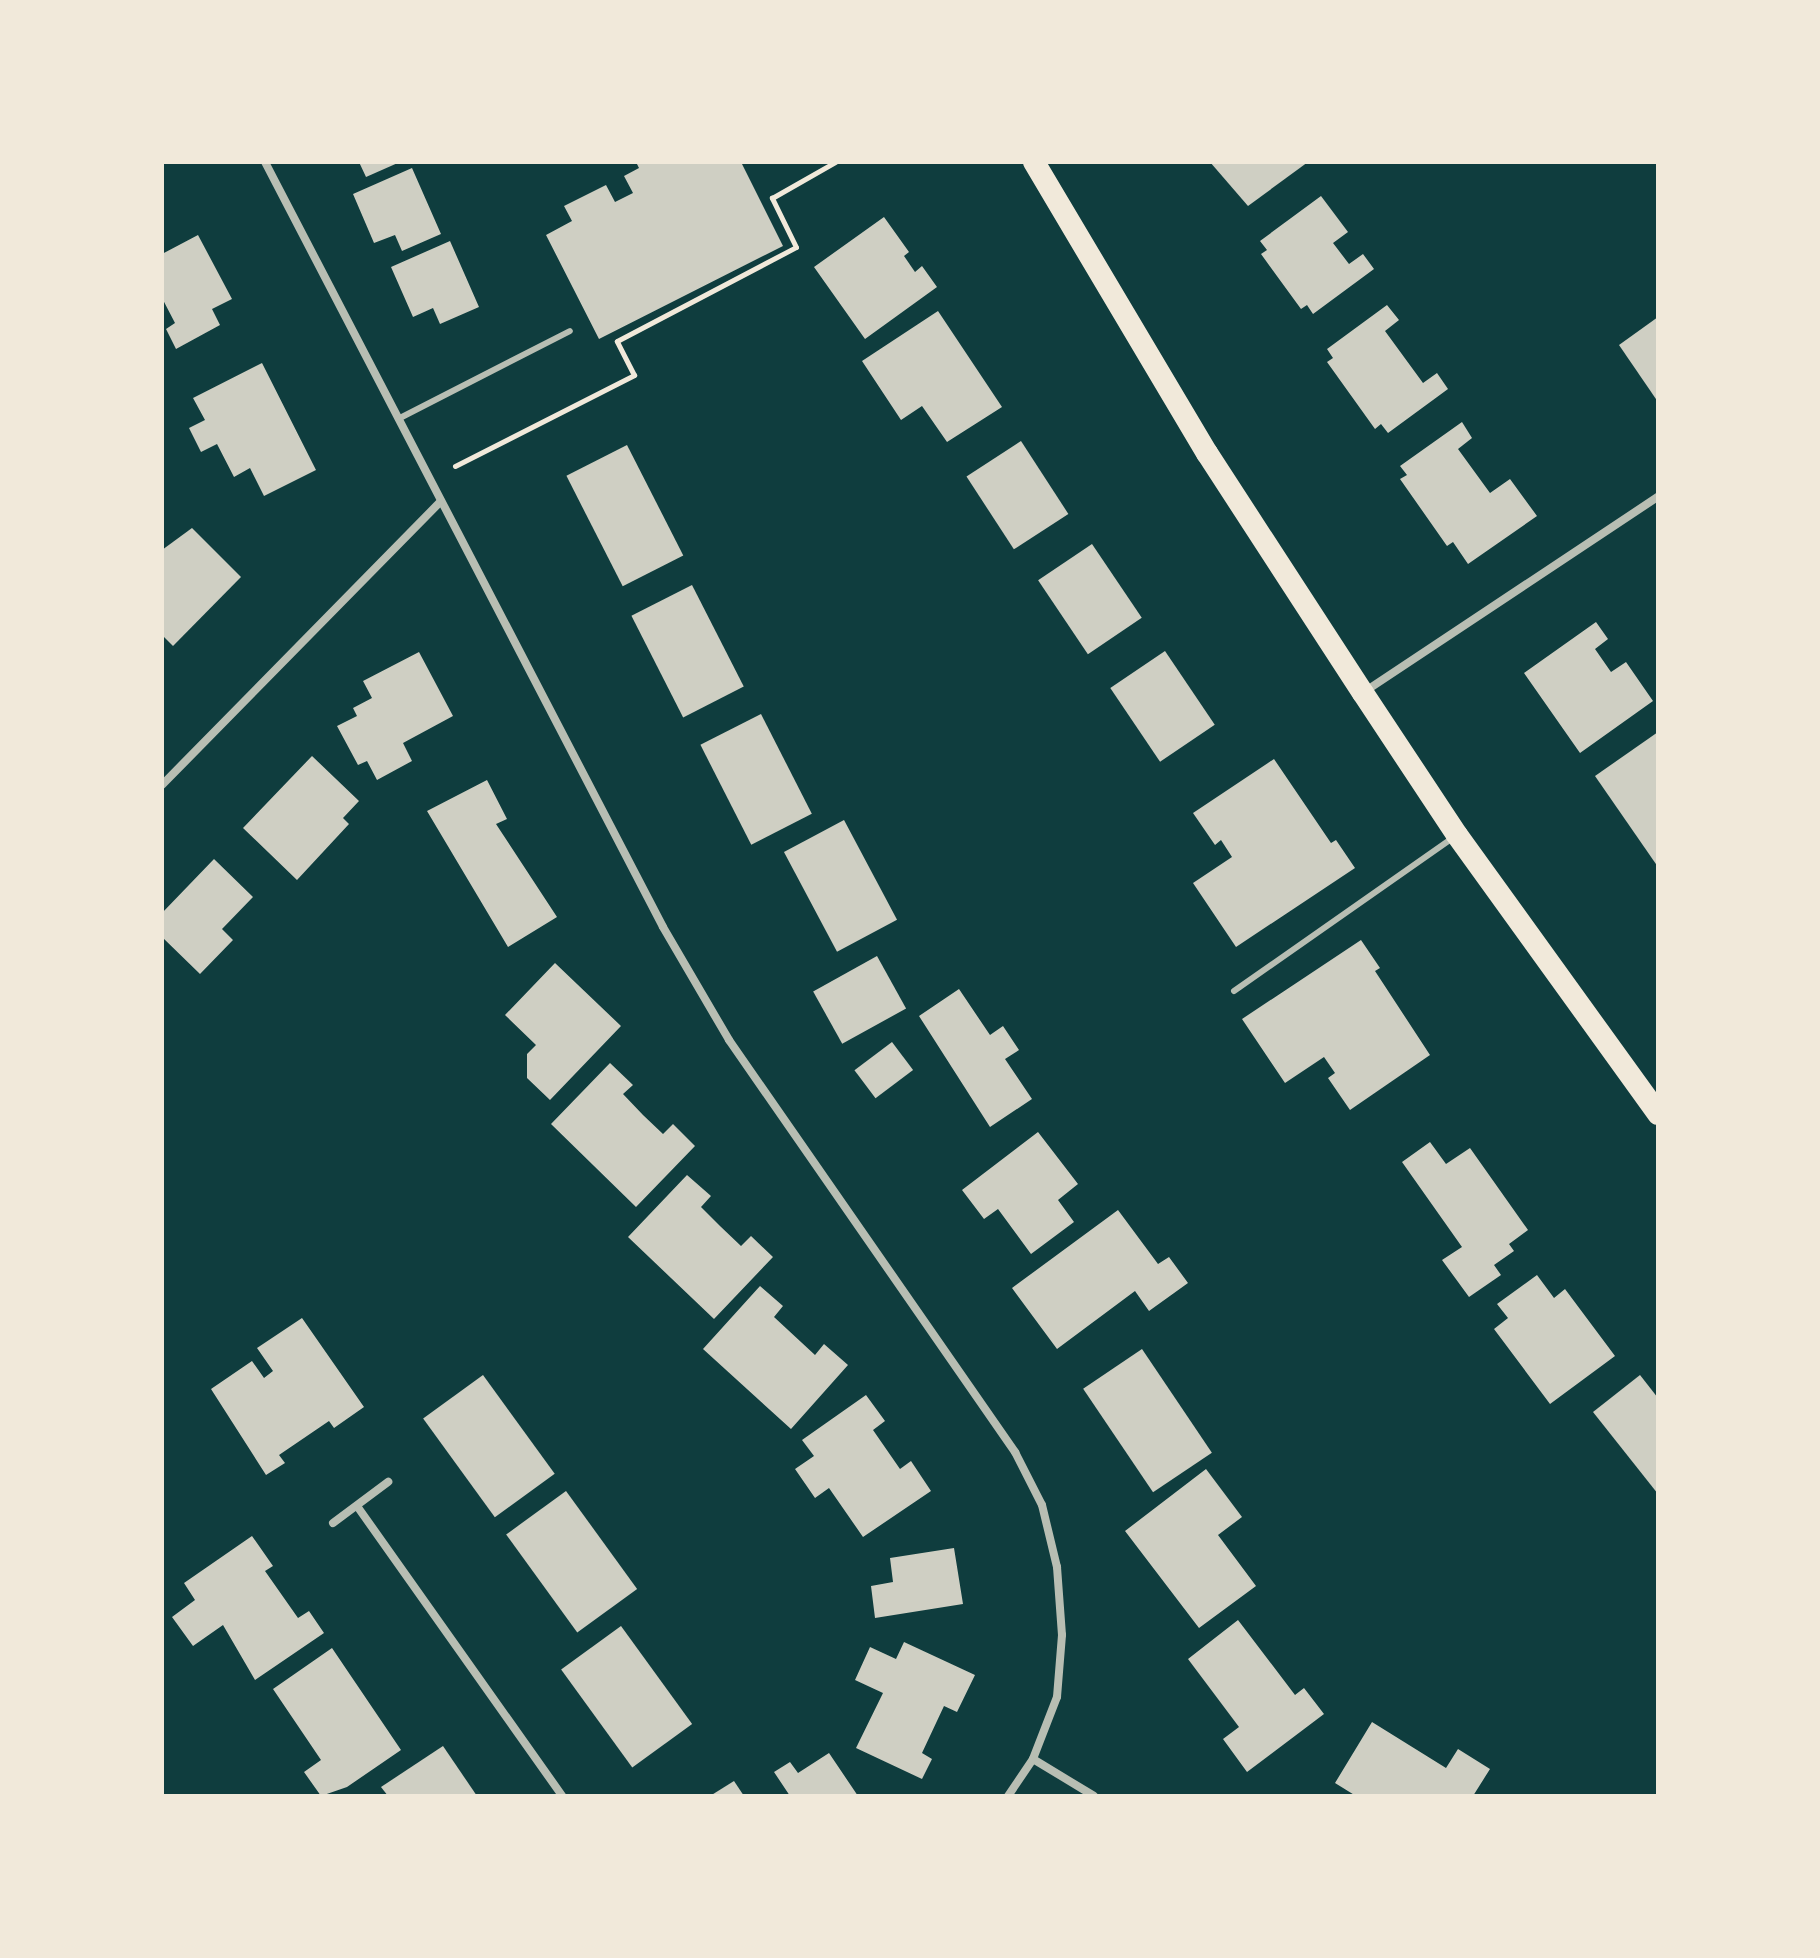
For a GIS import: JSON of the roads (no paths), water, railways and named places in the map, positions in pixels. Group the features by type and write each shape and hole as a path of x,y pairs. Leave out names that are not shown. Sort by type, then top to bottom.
{"highway":[{"path":"1034,162 1207,453 1363,693 1457,835 1658,1114"}],"street":[{"path":"265,162 663,927 729,1040 1015,1452 1042,1505 1057,1567 1062,1635 1057,1697 1033,1759 1008,1796"},
{"path":"1363,693 1658,497"},
{"path":"162,785 441,501"},
{"path":"333,1523 388,1482"},
{"path":"357,1506 562,1796"},
{"path":"1033,1759 1094,1796"}],"lane":[{"path":"398,419 570,331"},
{"path":"1234,991 1457,835"}]}
